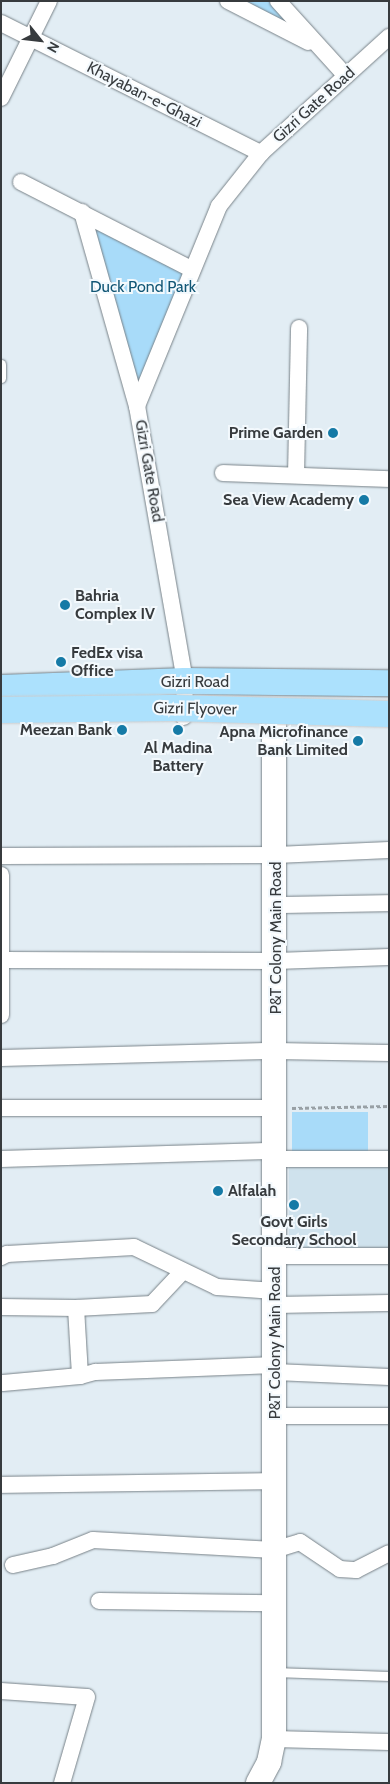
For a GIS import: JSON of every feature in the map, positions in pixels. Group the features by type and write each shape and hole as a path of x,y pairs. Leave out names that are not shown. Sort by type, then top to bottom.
{"main road":[{"name":"Gizri Road","path":"1,688 185,681 389,683"},
{"name":"Gizri Flyover","path":"1,696 65,694 389,697"},
{"name":"Gizri Flyover","path":"1,710 173,708 389,714"},
{"path":"1,722 184,719 389,723"}],"street":[{"path":"1,98 49,1"},
{"path":"228,1 317,47"},
{"path":"278,1 317,47 346,76"},
{"name":"Khayaban-e-Ghazi","path":"1,23 261,154"},
{"name":"Gizri Gate Road","path":"184,719 185,681 137,406 191,269 220,206 261,154 389,37"},
{"path":"21,182 191,269"},
{"path":"82,212 137,406"},
{"path":"296,475 299,328"},
{"path":"223,473 389,479"},
{"name":"P&T Colony Main Road","path":"258,1783 270,1762 274,1739 276,855 274,721"},
{"path":"1,856 276,855 389,850"},
{"path":"1,875 3,960 1,1016"},
{"path":"276,905 389,903"},
{"path":"3,960 276,962 389,957"},
{"path":"1,1058 275,1051 389,1053"},
{"path":"1,1108 275,1108"},
{"path":"1,1159 275,1155 389,1159"},
{"path":"1,1257 7,1254 134,1247 217,1287 275,1298 389,1303"},
{"path":"275,1256 389,1256"},
{"path":"1,1307 76,1308 152,1304 183,1271"},
{"path":"76,1308 80,1376"},
{"path":"2,1384 80,1376 95,1372 275,1368 389,1377"},
{"path":"275,1416 389,1416"},
{"path":"1,1485 274,1481"},
{"path":"13,1565 53,1556 93,1540 274,1550 300,1542 340,1569 356,1570 389,1553"},
{"path":"99,1601 274,1603"},
{"path":"1,1691 88,1696 62,1783"},
{"path":"274,1739 389,1742"}],"lane":[{"path":"1,364 1,378"},
{"path":"274,1672 389,1676"}],"path":[{"path":"275,1108 389,1106"}],"shaded area":[{"path":"289,1165 389,1165 389,1254 289,1254"}],"green space":[{"path":"228,1 278,1 317,47"},
{"name":"Duck Pond Park","path":"82,212 191,269 137,406"},
{"path":"292,1112 368,1112 368,1151 292,1151"}],"place":[{"name":"Prime Garden","path":"333,433"},
{"name":"Sea View Academy","path":"364,500"},
{"name":"Bahria Complex IV","path":"65,605"},
{"name":"FedEx visa Office","path":"61,662"},
{"name":"Meezan Bank","path":"122,730"},
{"name":"Al Madina Battery","path":"178,730"},
{"name":"Apna Microfinance Bank Limited","path":"358,741"},
{"name":"Alfalah","path":"218,1191"},
{"name":"Govt Girls Secondary School","path":"294,1205"}]}
